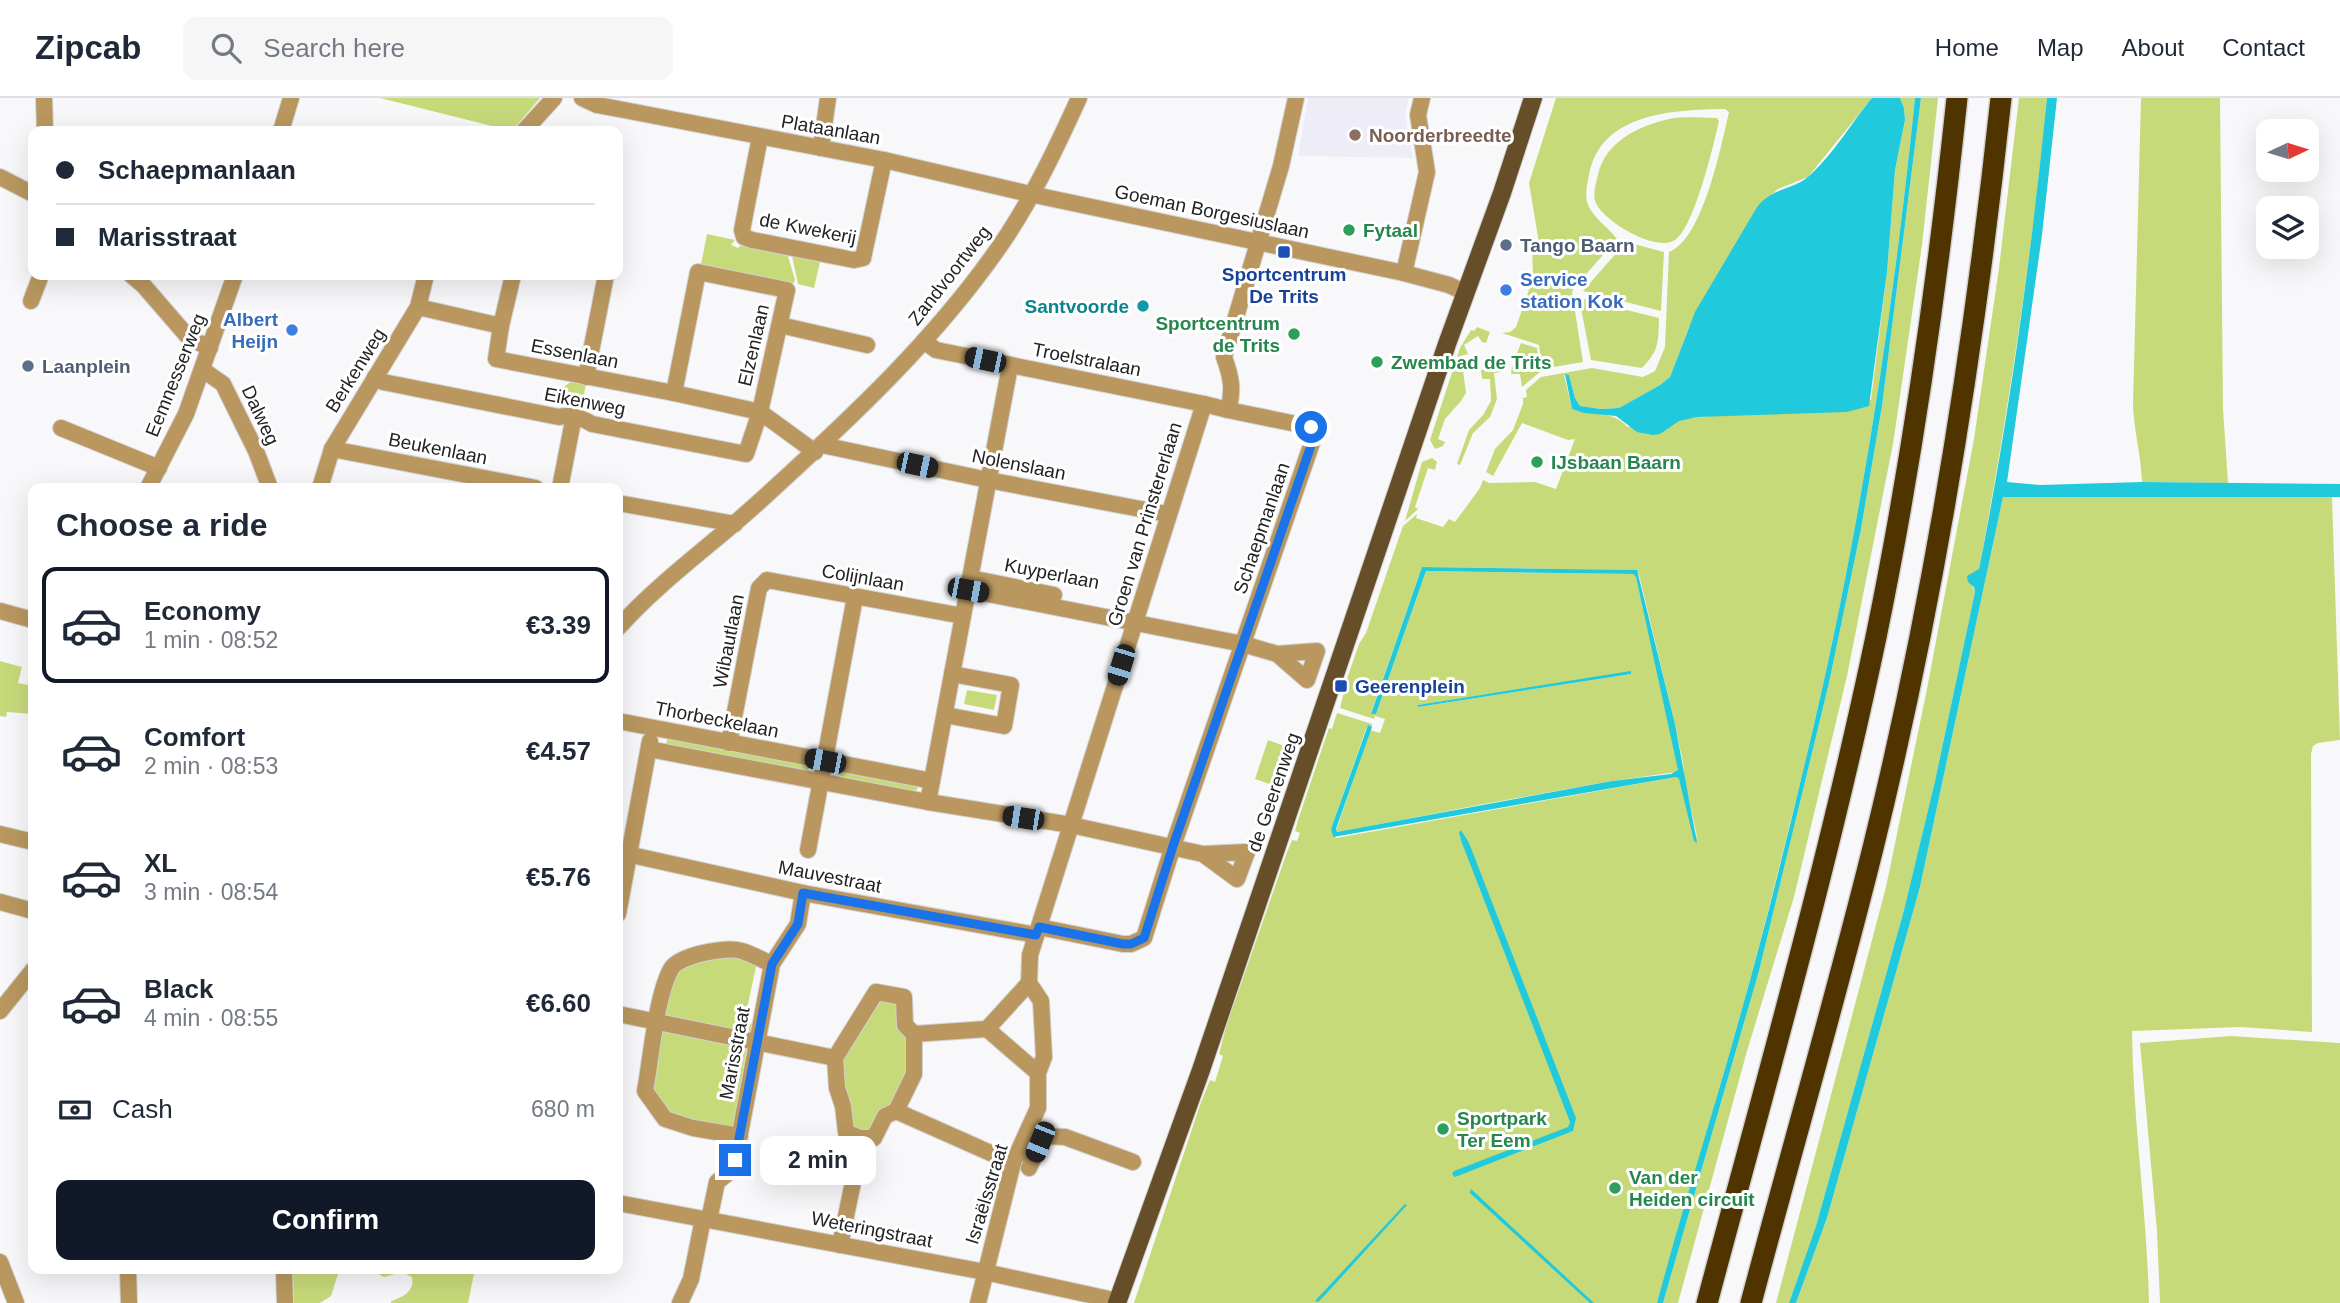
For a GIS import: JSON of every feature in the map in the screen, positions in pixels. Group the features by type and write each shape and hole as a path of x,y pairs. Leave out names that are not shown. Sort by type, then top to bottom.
{"highway":[{"path":"1707,1299 1815,896 1850,757 1876,635 1917,419 1939,264 1957,98"},
{"path":"1751,1303 1870,859 1922,626 1962,410 2001,98"}],"main road":[{"name":"de Geerenweg","path":"1117,1302 1201,1070 1533,98"}],"street":[{"path":"44,98 45,126"},
{"path":"283,126 292,98"},
{"path":"529,126 554,98"},
{"name":"Plataanlaan","path":"582,98 597,105 884,160 1030,194"},
{"path":"821,148 828,98"},
{"name":"Zandvoortweg","path":"623,623 819,448 924,341 965,292 1008,233 1049,163 1079,98"},
{"path":"1228,410 1233,394 1224,357 1256,242 1281,166 1296,98"},
{"path":"1404,273 1427,172 1418,114 1422,98"},
{"name":"de Kwekerij","path":"761,137 744,236 752,240 854,260 863,258 884,160"},
{"path":"0,177 28,191"},
{"name":"Goeman Borgesiuslaan","path":"1030,194 1404,273 1449,285 1466,293"},
{"name":"Elzenlaan","path":"674,393 698,272 787,290 760,412"},
{"path":"31,301 39,280"},
{"path":"137,280 189,338 210,348"},
{"name":"Eemnesserweg","path":"151,483 186,414 233,280"},
{"name":"Berkenweg","path":"322,483 332,449 418,307 425,280"},
{"path":"418,307 500,326 512,280"},
{"path":"586,377 605,280"},
{"path":"780,325 867,345"},
{"name":"Essenlaan","path":"500,326 496,359 760,412"},
{"name":"Troelstralaan","path":"924,341 936,350 1204,404"},
{"path":"928,802 1010,366"},
{"name":"Dalweg","path":"203,370 223,384 256,451 268,483"},
{"name":"Eikenweg","path":"375,377 383,382 559,417 574,416 592,424 746,454 760,412"},
{"name":"Groen van Prinstererlaan","path":"1038,931 1167,514 1204,404 1228,410"},
{"name":"Schaepmanlaan","path":"1144,938 1314,437 1311,427 1228,410"},
{"path":"760,412 819,448"},
{"path":"560,483 574,416"},
{"path":"61,428 159,468"},
{"name":"Nolenslaan","path":"819,448 1167,514"},
{"name":"Beukenlaan","path":"332,449 510,483"},
{"path":"623,504 735,524"},
{"name":"Colijnlaan","path":"759,588 767,580 963,616"},
{"name":"Kuyperlaan","path":"969,584 1244,639"},
{"name":"Wibautlaan","path":"729,743 759,588"},
{"path":"808,849 855,597"},
{"path":"0,611 28,619"},
{"path":"1244,639 1277,654"},
{"path":"945,715 1004,726 1011,685 952,674"},
{"name":"Thorbeckelaan","path":"623,722 932,781"},
{"path":"623,853 653,728"},
{"path":"649,749 928,802 1071,825 1203,854"},
{"path":"0,834 28,837"},
{"name":"Mauvestraat","path":"623,853 803,893 1123,944 1131,944 1144,938"},
{"name":"Marisstraat","path":"680,1303 691,1279 717,1182 727,1174 735,1160 772,964 798,924 803,893"},
{"path":"0,902 28,910"},
{"name":"Israëlsstraat","path":"978,1303 985,1272 1034,1136 1038,1108 1038,1073 1044,1057 1041,1001 1029,984 1030,956 1038,931"},
{"path":"740,1136 693,1128 665,1119 645,1091 657,1022 664,987 672,966 685,958 725,949 741,950 772,964"},
{"path":"0,1011 28,976"},
{"path":"987,1030 1029,984"},
{"path":"840,1245 859,1150 874,1138 886,1116 896,1111 914,1074 914,1034 905,1025 904,997 876,992 835,1058 837,1088 843,1106 846,1132 859,1150"},
{"path":"623,1015 835,1058"},
{"path":"914,1034 987,1030 1038,1073"},
{"path":"896,1111 1024,1160"},
{"path":"1034,1136 1065,1137 1133,1162"},
{"name":"Weteringstraat","path":"623,1204 985,1272 1117,1302"},
{"path":"0,1262 16,1303"},
{"path":"128,1274 130,1303"},
{"path":"284,1274 285,1303"}],"shaded area":[{"name":"Noorderbreedte","path":"1308,98 1409,98 1405,113 1413,158 1298,156"}],"green space":[{"path":"380,98 540,98 516,126 492,126"},
{"path":"1556,98 1872,98 1808,177 1778,189 1757,207 1689,327 1670,377 1619,408 1601,409 1580,406 1569,375 1564,375 1572,409 1616,418 1627,427 1697,417 1871,400 1887,272 1895,170 1905,120 1900,98 1915,98 1884,352 1840,604 1803,771 1755,960 1657,1303 1134,1303 1200,1105 1210,1080 1215,1082 1223,1056 1219,1054 1226,1027 1286,855 1292,840 1297,841 1300,833 1295,831 1298,820 1329,728 1332,729 1337,713 1372,724 1372,727 1368,726 1366,729 1331,829 1336,838 1676,777 1679,779 1698,841 1675,724 1639,575 1635,570 1422,567 1371,713 1376,714 1426,571 1633,574 1636,577 1679,765 1677,772 1612,781 1336,831 1370,730 1380,733 1385,719 1375,716 1374,719 1340,708 1343,690 1403,526 1417,514 1416,518 1443,527 1449,519 1455,522 1483,480 1489,483 1535,482 1556,489 1575,439 1568,440 1522,423 1493,476 1486,472 1495,449 1513,430 1523,398 1527,397 1526,390 1541,377 1592,368 1643,377 1655,371 1665,347 1669,252 1681,244 1701,211 1729,112 1725,109 1684,111 1642,119 1608,138 1596,154 1587,183 1587,203 1595,216 1617,239 1572,292 1583,362 1542,368 1539,345 1502,333 1510,332 1516,327 1533,278 1532,246 1539,243 1529,183","holes":["1630,672 1631,674 1418,707"]},
{"path":"1921,98 1938,98 1922,245 1893,444 1847,676 1794,897 1747,1051 1678,1303 1663,1303 1759,971 1829,683 1861,529 1882,406"},
{"path":"2019,98 2047,98 2018,334 1979,569 1972,585 1975,592 1935,781 1904,910 1816,1226 1789,1303 1776,1303 1886,887 1927,689 1974,439 1999,268"},
{"path":"2141,98 2220,98 2223,409 2228,483 2142,482 2133,405"},
{"path":"1717,118 1719,121 1713,148 1696,203 1689,220 1675,240 1666,243 1643,238 1618,225 1599,209 1594,195 1602,163 1624,137 1669,119"},
{"path":"707,234 735,240 731,245 738,248 741,245 788,256 795,280 793,284 701,265"},
{"path":"1626,242 1664,252 1661,311 1583,291"},
{"path":"792,256 820,262 814,288 798,284"},
{"path":"1579,298 1659,318 1657,345 1642,368 1591,360"},
{"path":"1477,327 1490,332 1486,343 1478,336 1464,345 1468,354 1461,356 1466,393 1445,419 1438,439 1445,442 1443,446 1435,449 1430,440 1460,348 1471,330 1474,331"},
{"path":"1521,343 1537,348 1540,372 1522,387 1520,374 1511,374 1512,366 1521,368 1524,357 1517,353"},
{"path":"1501,367 1502,372 1494,373 1497,399 1490,417 1473,433 1460,465 1457,464 1469,430 1491,401 1490,379 1482,379 1481,370"},
{"path":"572,381 586,384 581,409 559,405 562,388"},
{"path":"1432,458 1437,462 1435,470 1428,468 1415,507 1418,509 1405,521 1422,462"},
{"path":"2003,497 2332,497 2340,740 2318,743 2313,746 2311,754 2312,1032 2241,1027 2132,1031 2149,1303 1796,1303 1827,1218 1920,887"},
{"path":"0,661 22,667 18,683 28,685 28,714 7,712 6,717 0,716"},
{"path":"967,690 997,695 994,710 964,704"},
{"path":"668,738 809,763 808,772 672,747 666,743"},
{"path":"1291,738 1300,740 1283,789 1255,779 1268,740 1287,747"},
{"path":"838,768 920,784 916,791 911,791 851,781 837,774"},
{"path":"716,954 757,962 744,1023 756,1025 755,1035 665,1020 664,1007 680,966"},
{"path":"876,997 897,999 909,1035 909,1076 874,1133 853,1132 839,1060"},
{"path":"663,1028 747,1046 733,1128 669,1116 652,1092"},
{"path":"2231,1036 2340,1043 2340,1303 2160,1303 2157,1231 2140,1043"},
{"path":"293,1274 338,1274 331,1296 320,1303 294,1303"},
{"path":"406,1274 474,1274 468,1303 391,1303 410,1290 412,1277"}],"water":[{"path":"1872,98 1900,98 1905,120 1895,170 1887,272 1869,406 1847,412 1697,417 1679,421 1660,434 1653,435 1637,432 1616,416 1572,409 1565,374 1569,375 1580,406 1601,409 1619,408 1670,377 1695,312 1757,207 1770,195 1803,181 1818,168"},
{"path":"1915,98 1921,98 1882,406 1861,529 1829,683 1759,971 1663,1303 1657,1303 1728,1058 1788,834 1840,604 1884,352"},
{"path":"2047,98 2057,98 2042,235 2007,482 2040,485 2142,482 2340,484 2340,497 2003,497 1920,887 1827,1218 1796,1303 1789,1303 1816,1226 1904,910 1935,781 1975,592 1967,576 1979,569 2010,393 2027,275"},
{"path":"1422,567 1637,570 1675,724 1697,843 1694,841 1679,779 1676,777 1333,837 1331,829 1368,725 1372,727 1337,832 1612,781 1671,774 1678,770 1636,577 1633,574 1426,571 1376,714 1371,714"},
{"path":"1631,671 1631,674 1418,707 1418,705"},
{"path":"1461,830 1469,843 1576,1118 1573,1131 1455,1177 1452,1174 1454,1171 1568,1127 1570,1122 1462,843 1459,833"},
{"path":"1471,1189 1594,1303 1590,1303 1470,1193"},
{"path":"1405,1204 1407,1205 1326,1294 1318,1302 1315,1301"}],"place":[{"name":"Noorderbreedte","path":"1355,135"},
{"name":"Fytaal","path":"1349,230"},
{"name":"Tango Baarn","path":"1506,245"},
{"name":"Sportcentrum De Trits","path":"1284,252"},
{"name":"Service station Kok","path":"1506,290"},
{"name":"Santvoorde","path":"1143,306"},
{"name":"Albert Heijn","path":"292,330"},
{"name":"Sportcentrum de Trits","path":"1294,334"},
{"name":"Zwembad de Trits","path":"1377,362"},
{"name":"Laanplein","path":"28,366"},
{"name":"IJsbaan Baarn","path":"1537,462"},
{"name":"Geerenplein","path":"1341,686"},
{"name":"Sportpark Ter Eem","path":"1443,1129"},
{"name":"Van der Heiden circuit","path":"1615,1188"}],"route":[{"path":"735,1160 772,964 798,924 803,893 1036,935 1039,927 1123,944 1138,942 1144,938 1314,437 1311,427"}]}
